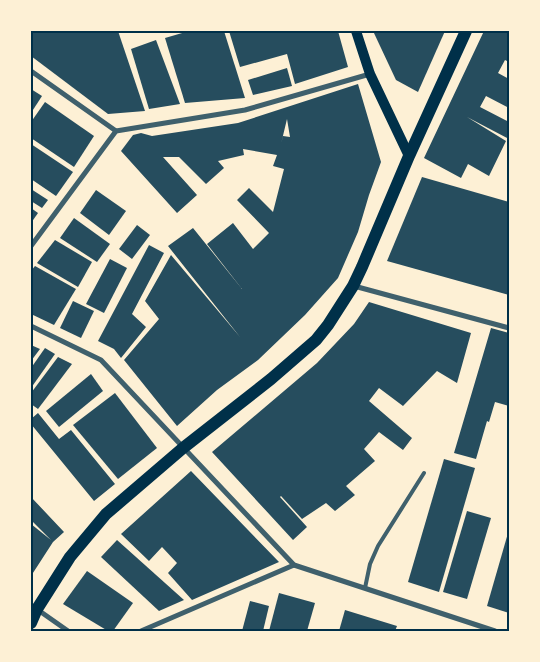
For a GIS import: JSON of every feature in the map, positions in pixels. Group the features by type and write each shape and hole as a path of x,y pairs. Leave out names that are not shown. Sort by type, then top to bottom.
{"main road":[{"path":"356,31 370,74 408,156"},
{"path":"31,622 34,607 70,557 106,514 183,448 271,379 316,340 328,325 353,286 408,156 466,31"}],"street":[{"path":"31,71 116,131"},
{"path":"31,246 116,131 245,110 370,74"},
{"path":"353,286 509,328"},
{"path":"31,326 101,360 294,565 495,631"},
{"path":"140,631 294,565"},
{"path":"34,607 68,631"}],"lane":[{"path":"365,588 370,564 378,546 424,473"}],"building":[{"path":"31,31 118,31 145,111 108,114 31,56"},
{"path":"189,31 224,31 245,98 185,103 165,38"},
{"path":"229,31 338,31 348,67 295,84 287,54 240,67"},
{"path":"373,31 445,31 418,92 396,80"},
{"path":"484,31 509,31 509,62 505,60 498,73 509,79 509,108 486,96 480,107 509,122 509,139 467,117 506,141 489,176 468,164 461,178 424,158"},
{"path":"156,40 180,104 149,109 131,49"},
{"path":"287,68 292,86 253,95 248,80"},
{"path":"358,84 381,162 358,232 338,278 305,315 258,360 217,390 177,426 124,360 159,319 145,301 171,255 240,337 168,246 193,228 242,289 207,244 233,223 253,249 269,233 237,200 249,188 273,212 284,169 273,166 277,155 243,149 244,155 218,161 224,168 206,184 179,157 163,157 197,195 177,213 121,151 133,135 141,133 152,136 238,123","holes":["287,119 290,137 283,136 281,144"]},
{"path":"31,89 42,96 31,113"},
{"path":"45,102 94,136 74,167 31,138 31,122"},
{"path":"31,144 73,172 56,196 31,179"},
{"path":"422,177 509,202 509,295 387,261"},
{"path":"31,189 48,200 42,208 31,201"},
{"path":"96,190 126,211 109,235 80,213"},
{"path":"31,208 38,213 31,223"},
{"path":"74,218 110,244 97,262 60,238"},
{"path":"137,225 150,235 132,259 119,249"},
{"path":"55,240 92,262 78,287 37,263"},
{"path":"149,245 164,253 132,314 146,327 121,358 114,349 98,341"},
{"path":"110,259 127,268 104,313 86,304"},
{"path":"35,266 76,289 54,325 31,314 31,271"},
{"path":"73,301 94,311 81,338 60,328"},
{"path":"369,302 471,333 457,383 437,371 403,406 379,388 369,401 412,438 403,450 379,432 364,449 375,461 346,486 355,495 335,511 326,503 302,519 281,496 307,527 293,540 212,452 317,363 354,324"},
{"path":"491,328 509,333 509,406 495,402 489,422 487,421 476,459 454,453"},
{"path":"31,345 40,349 31,361"},
{"path":"45,348 55,354 31,388 31,368"},
{"path":"58,357 72,364 38,409 31,404 31,393"},
{"path":"91,374 103,391 59,427 46,411"},
{"path":"115,393 157,448 118,479 73,425"},
{"path":"38,413 59,439 71,430 115,484 94,501 31,424 31,419"},
{"path":"444,459 475,468 439,592 408,582"},
{"path":"191,471 279,562 192,600 168,573 177,563 162,547 149,561 121,534"},
{"path":"31,497 64,532 53,542 31,576 31,524 51,540 31,520"},
{"path":"467,511 491,518 467,599 443,592"},
{"path":"509,533 509,613 487,606"},
{"path":"117,540 184,600 159,611 101,557"},
{"path":"87,571 133,603 113,631 108,631 63,604"},
{"path":"279,593 315,603 307,631 269,631"},
{"path":"250,601 269,606 263,631 242,631"},
{"path":"345,610 397,626 395,631 339,631"}]}
